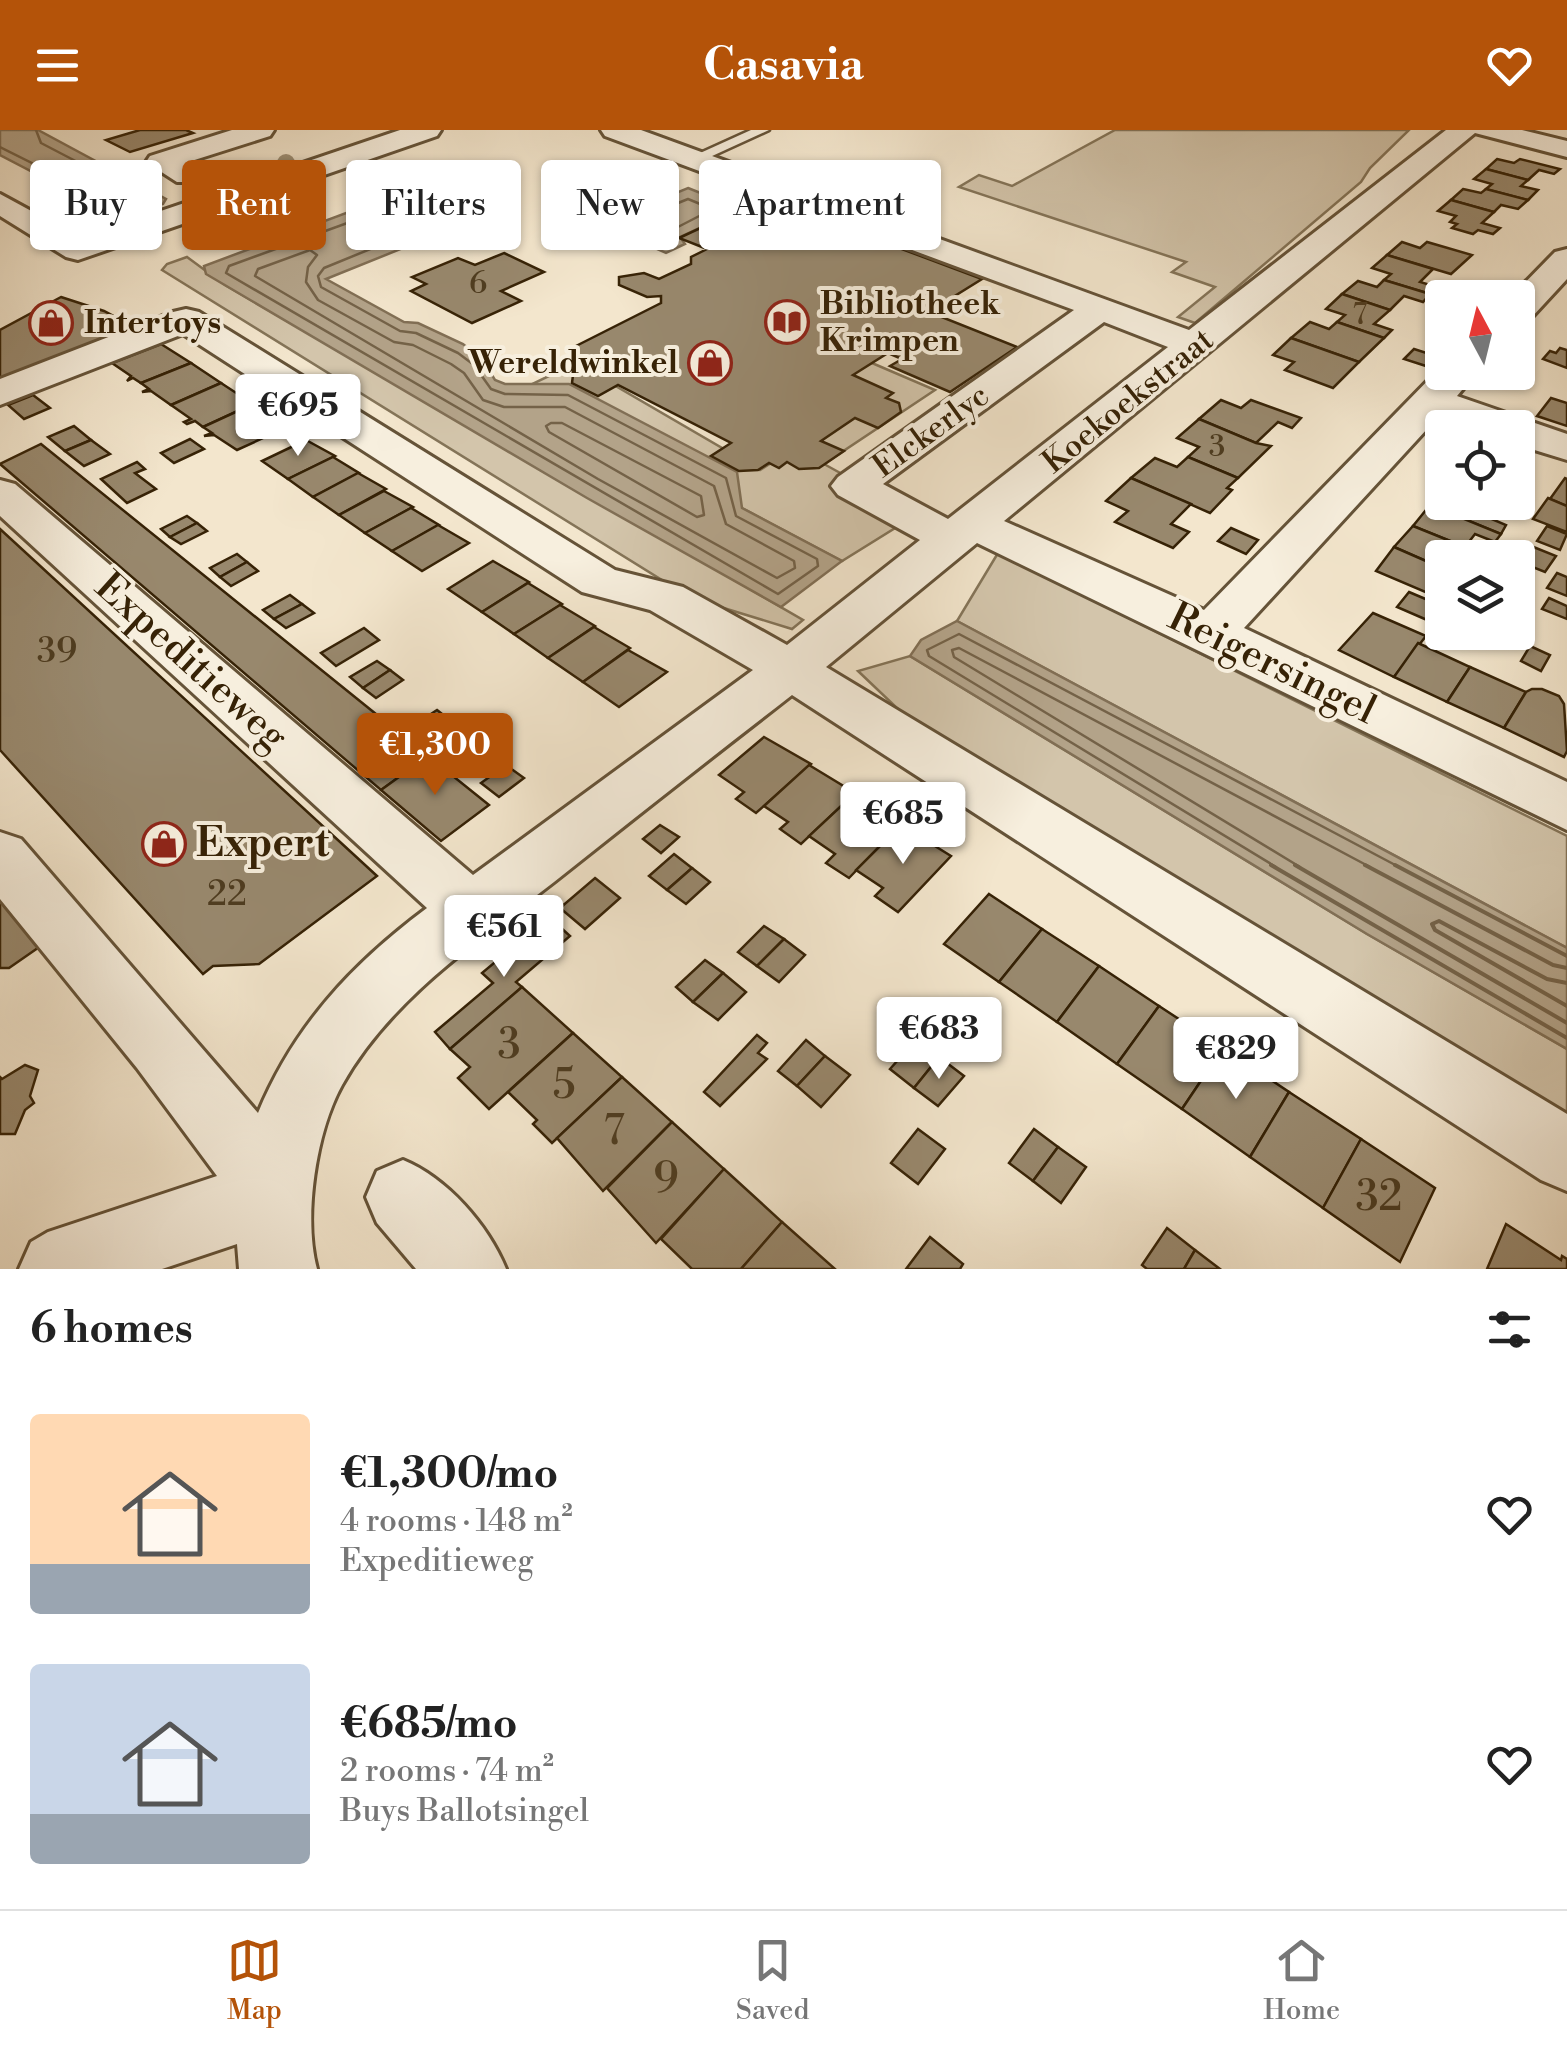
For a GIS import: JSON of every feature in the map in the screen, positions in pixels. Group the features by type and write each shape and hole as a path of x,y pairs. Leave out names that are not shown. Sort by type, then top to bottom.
{"street":[{"path":"182,173 160,162 263,130 292,142"},
{"path":"0,202 78,250 427,130"},
{"path":"615,130 1197,346"},
{"name":"Koekoekstraat","path":"278,1269 277,1194 285,1132 303,1086 331,1040 364,999 472,911 964,532 1463,130"},
{"path":"1486,130 1567,148"},
{"path":"1535,292 1567,259"},
{"name":"Elckerlyc","path":"964,532 853,486 1100,308"},
{"path":"0,393 186,320 599,582 666,598 790,669 1567,1155"},
{"path":"1211,633 1441,390"},
{"path":"1451,390 1482,410"},
{"path":"1535,436 1567,448"},
{"name":"Expeditieweg","path":"0,492 472,911"},
{"name":"Reigersingel","path":"964,532 1211,633 1567,808"},
{"path":"0,856 162,1046 277,1194 75,1259 58,1269"},
{"path":"403,1197 468,1269"}],"lane":[{"path":"694,159 762,130"}],"shaded area":[{"path":"1115,130 1409,130 1361,182 1195,323 1178,317 1215,287 1172,272 1186,262 959,187 979,175 1012,186"},
{"path":"187,257 225,285 803,620 792,629 691,598 162,270 167,264"},
{"path":"858,357 935,390 824,464 916,515 842,561 742,508 543,386 530,385 576,363 760,470 878,395 833,372"},
{"path":"998,553 1567,836 1567,948 957,621"},
{"path":"910,656 1367,934 1567,1049 1567,1133 960,768 858,671"}],"water":[{"path":"0,130 38,130 94,160 30,160 30,171 0,155"},
{"path":"688,188 699,192 699,228 680,237 685,244 679,247 679,192"},
{"path":"346,213 346,250 398,250 326,279 404,322 418,323 463,344 482,359 495,380 505,384 569,384 737,472 742,508 842,561 781,607 206,274 204,266 247,250 326,250 326,220"},
{"path":"957,621 1567,948 1567,1049 1367,934 910,656 921,640"}],"building":[{"path":"140,130 193,133 130,152 106,140"},
{"path":"1497,159 1514,163 1520,159 1560,169 1554,174 1539,170 1528,180 1486,169"},
{"path":"1486,169 1528,180 1521,186 1538,190 1528,200 1486,189 1492,184 1474,179"},
{"path":"1463,189 1481,193 1486,189 1528,200 1518,209 1501,205 1494,212 1451,200"},
{"path":"1451,200 1494,212 1482,223 1500,228 1493,234 1478,230 1473,234 1452,228 1457,224 1450,222 1456,216 1438,211"},
{"path":"699,229 699,246 679,238"},
{"path":"1402,242 1420,248 1427,242 1472,255 1451,274 1387,255"},
{"path":"705,250 904,250 982,279 929,312 1017,347 950,392 890,366 902,359 888,353 853,375 893,393 886,398 899,403 901,412 878,428 855,418 821,441 844,451 819,468 799,469 787,462 779,468 769,463 758,470 739,471 711,456 731,443 618,385 598,396 572,383 573,375 585,369 578,365 587,360 575,354 576,346 661,303 661,296 647,297 619,285 619,277 644,273 659,279 691,264 691,257"},
{"path":"504,253 544,272 501,291 521,301 472,323 411,291 426,284 412,277 458,258 475,265"},
{"path":"1387,255 1433,269 1420,282 1425,283 1425,292 1384,280 1391,274 1372,268"},
{"path":"1384,280 1425,292 1425,300 1404,296 1390,310 1342,294 1358,281 1377,287"},
{"path":"1342,294 1390,310 1374,324 1392,330 1384,338 1337,322 1345,315 1326,309"},
{"path":"61,297 104,311 140,330 0,387 0,330"},
{"path":"1310,322 1329,329 1337,322 1384,338 1359,362 1291,338"},
{"path":"1291,338 1359,362 1333,388 1285,370 1294,362 1273,355"},
{"path":"161,344 191,363 141,383 133,378 127,381 131,376 112,363"},
{"path":"1560,348 1567,350 1567,368 1543,359"},
{"path":"1414,349 1425,352 1425,366 1404,359"},
{"path":"191,363 221,383 171,405 151,391 142,392 149,389 141,383"},
{"path":"221,383 253,404 203,427 195,421 184,422 191,419 171,405"},
{"path":"33,395 50,408 24,419 8,405"},
{"path":"1551,398 1567,403 1567,426 1537,416"},
{"path":"1221,400 1241,408 1251,400 1301,418 1292,428 1278,422 1256,443 1199,419"},
{"path":"253,404 287,427 237,450 214,435 204,436 212,433 203,427"},
{"path":"1199,419 1271,446 1238,478 1188,457 1199,447 1177,438"},
{"path":"74,426 91,440 65,451 48,437"},
{"path":"190,439 204,449 174,463 161,453"},
{"path":"91,440 110,454 84,466 65,451"},
{"path":"306,440 335,456 288,479 262,461"},
{"path":"41,444 428,756 381,790 0,464"},
{"path":"333,457 359,473 313,497 288,479"},
{"path":"1188,457 1238,478 1210,513 1131,478 1155,458 1177,467"},
{"path":"137,462 145,469 135,473 156,489 127,503 101,479"},
{"path":"358,473 386,489 339,515 313,497"},
{"path":"1131,478 1191,504 1171,524 1189,532 1173,548 1115,522 1128,511 1106,501"},
{"path":"1567,479 1567,506 1550,499"},
{"path":"384,491 413,507 365,533 339,515"},
{"path":"1548,498 1567,506 1567,532 1535,520"},
{"path":"411,508 439,525 392,551 365,533"},
{"path":"1425,511 1425,520 1467,520 1501,534 1496,540 1475,534 1470,540 1448,540 1413,526"},
{"path":"187,516 197,523 170,537 161,529"},
{"path":"1467,520 1494,520 1506,525 1501,534"},
{"path":"197,523 207,531 181,544 170,537"},
{"path":"438,525 469,543 422,571 392,551"},
{"path":"1413,526 1448,540 1425,540 1425,561 1394,547"},
{"path":"1547,526 1567,534 1560,550 1537,541"},
{"path":"1231,528 1258,540 1246,554 1218,541"},
{"path":"0,529 377,876 259,964 213,966 203,974 0,750"},
{"path":"1394,547 1425,561 1425,592 1376,571"},
{"path":"1535,548 1556,556 1545,572 1535,568"},
{"path":"237,554 247,562 220,577 210,568"},
{"path":"493,561 529,582 482,612 448,589"},
{"path":"247,562 258,571 231,586 220,577"},
{"path":"1557,573 1567,577 1567,596 1547,588"},
{"path":"528,583 562,604 514,634 482,612"},
{"path":"1409,592 1425,599 1425,619 1397,607"},
{"path":"290,595 302,604 274,619 263,610"},
{"path":"1549,598 1567,606 1567,619 1542,609"},
{"path":"302,604 314,613 286,628 274,619"},
{"path":"560,605 595,626 548,658 514,634"},
{"path":"1373,613 1425,636 1394,677 1339,650"},
{"path":"594,627 630,648 583,682 548,658"},
{"path":"364,628 379,640 336,666 321,653"},
{"path":"1418,643 1425,650 1470,667 1447,702 1394,677"},
{"path":"1535,648 1550,655 1541,671 1521,661 1528,650"},
{"path":"628,650 667,672 619,707 583,682"},
{"path":"377,661 390,670 363,688 350,677"},
{"path":"1470,667 1526,692 1504,728 1447,702"},
{"path":"390,670 403,680 376,698 363,688"},
{"path":"1532,689 1559,696 1564,704 1564,757 1504,728 1526,692"},
{"path":"437,710 452,722 427,739 411,727"},
{"path":"452,722 465,732 440,750 427,739"},
{"path":"764,737 811,764 756,813 736,799 744,792 719,775"},
{"path":"428,756 489,805 441,841 381,790"},
{"path":"506,765 524,778 499,797 481,783"},
{"path":"809,765 855,793 801,844 780,829 788,822 764,806"},
{"path":"853,795 901,824 849,878 826,863 835,854 809,836"},
{"path":"660,825 679,837 661,853 643,839"},
{"path":"901,825 951,856 898,912 875,896 883,888 856,870"},
{"path":"674,854 692,868 667,890 649,876"},
{"path":"692,868 710,882 686,904 667,890"},
{"path":"595,878 620,898 585,929 560,908"},
{"path":"0,888 45,943 9,968 0,968"},
{"path":"989,894 1042,929 999,982 944,944"},
{"path":"549,917 570,936 516,982 522,987 450,1049 435,1032 493,983 482,973"},
{"path":"764,926 784,939 757,966 738,952"},
{"path":"1042,929 1099,966 1057,1022 999,982"},
{"path":"784,939 805,955 779,982 757,966"},
{"path":"705,960 723,973 693,1002 676,987"},
{"path":"1099,966 1159,1006 1117,1064 1057,1022"},
{"path":"723,973 746,992 718,1020 693,1002"},
{"path":"522,987 573,1033 489,1109 458,1078 470,1067 450,1049"},
{"path":"1159,1006 1223,1048 1182,1109 1117,1064"},
{"path":"573,1033 622,1077 552,1143 533,1124 537,1120 508,1092"},
{"path":"757,1035 767,1043 758,1053 767,1059 720,1106 704,1092"},
{"path":"806,1040 825,1056 797,1086 778,1071"},
{"path":"916,1040 939,1057 914,1088 890,1069"},
{"path":"1223,1048 1289,1092 1250,1157 1182,1109"},
{"path":"825,1056 850,1075 821,1107 797,1086"},
{"path":"939,1057 964,1076 938,1106 914,1088"},
{"path":"25,1065 38,1070 30,1096 34,1103 25,1110 15,1134 0,1134 0,1077"},
{"path":"622,1077 672,1122 603,1191 557,1138"},
{"path":"1289,1092 1361,1139 1323,1208 1250,1157"},
{"path":"672,1122 724,1169 656,1243 607,1188"},
{"path":"918,1129 945,1149 918,1184 891,1163"},
{"path":"1034,1129 1058,1147 1033,1181 1009,1163"},
{"path":"1361,1139 1435,1188 1400,1262 1323,1208"},
{"path":"1058,1147 1086,1167 1061,1203 1033,1181"},
{"path":"724,1169 782,1222 741,1269 692,1269 661,1239"},
{"path":"782,1222 835,1269 741,1269"},
{"path":"1506,1224 1561,1260 1562,1256 1567,1259 1567,1269 1487,1269"},
{"path":"1167,1228 1195,1250 1184,1269 1147,1269 1142,1265"},
{"path":"930,1237 963,1264 960,1269 906,1269"},
{"path":"1195,1250 1220,1269 1184,1269"}],"place":[{"name":"Bibliotheek Krimpen","path":"787,322"},
{"name":"Intertoys","path":"51,323"},
{"name":"Wereldwinkel","path":"710,363"},
{"name":"Expert","path":"164,844"}]}
